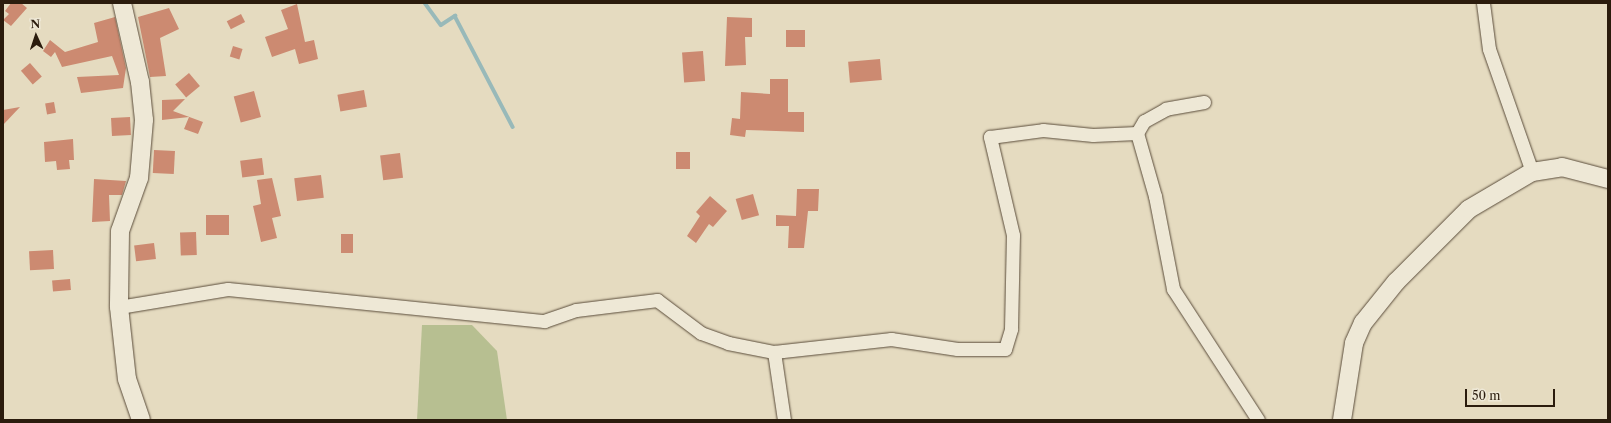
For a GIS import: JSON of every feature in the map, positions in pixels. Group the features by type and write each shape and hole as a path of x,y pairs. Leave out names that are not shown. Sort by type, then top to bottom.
{"street":[{"path":"122,3 140,82 144,120 139,178 120,231 119,307 127,379 141,420"},
{"path":"1483,3 1489,49 1532,172"},
{"path":"1204,102 1166,109 1144,121 1137,133 1155,196 1173,289 1258,420"},
{"path":"119,307 228,289 544,321 576,310 657,300 701,333 728,343 774,352 891,339 957,349 1005,349 1011,329 1013,235 990,137 1043,130 1093,136 1137,133"},
{"path":"1342,420 1354,343 1363,323 1396,282 1469,209 1532,172 1562,167 1608,179"},
{"path":"774,352 784,420"}],"green space":[{"path":"422,325 472,325 497,351 507,420 417,420"}],"building":[{"path":"11,3 21,3 27,8 11,26 3,20 9,14 5,11"},
{"path":"297,4 305,42 314,40 318,59 299,64 295,49 272,57 265,37 288,29 281,10"},
{"path":"169,8 179,29 160,38 166,76 150,77 138,17"},
{"path":"241,14 245,22 231,29 227,21"},
{"path":"115,17 126,68 123,88 81,93 77,77 119,75 112,56 62,67 55,52 51,57 43,51 50,40 65,52 98,42 94,23"},
{"path":"727,17 752,18 752,37 745,37 746,65 725,66"},
{"path":"786,30 805,30 805,47 786,47"},
{"path":"233,46 243,49 239,59 230,57"},
{"path":"703,51 705,81 684,82 682,52"},
{"path":"880,59 882,80 850,83 848,62"},
{"path":"30,63 42,77 33,84 21,71"},
{"path":"189,73 200,86 186,98 175,85"},
{"path":"770,79 788,79 788,112 804,112 804,132 746,130 745,137 730,135 732,118 740,119 741,92 770,94"},
{"path":"364,90 367,107 340,111 337,95"},
{"path":"254,91 261,117 241,123 234,96"},
{"path":"185,99 173,111 203,122 198,134 184,129 189,117 162,120 162,100"},
{"path":"54,102 56,113 47,114 45,104"},
{"path":"20,107 3,125 3,110"},
{"path":"130,117 131,135 112,136 111,118"},
{"path":"73,139 74,160 69,160 70,169 57,170 56,161 45,162 44,142"},
{"path":"154,150 175,151 174,174 153,173"},
{"path":"676,152 690,152 690,169 676,169"},
{"path":"400,153 403,178 383,180 380,155"},
{"path":"262,158 264,175 242,178 240,161"},
{"path":"321,175 324,198 297,201 294,178"},
{"path":"272,178 281,216 272,218 277,238 261,242 253,206 261,204 257,180"},
{"path":"94,179 126,181 122,195 109,195 110,221 92,222"},
{"path":"797,189 819,189 818,211 808,211 804,248 788,248 789,226 776,226 776,215 796,216"},
{"path":"753,194 759,215 742,220 736,199"},
{"path":"710,196 727,211 713,227 709,224 696,243 687,236 700,216 696,212"},
{"path":"206,215 229,215 229,235 206,235"},
{"path":"196,232 197,255 181,256 180,233"},
{"path":"341,234 353,234 353,253 341,253"},
{"path":"154,243 156,259 136,261 134,245"},
{"path":"53,250 54,269 30,270 29,251"},
{"path":"70,279 71,290 53,292 52,281"}],"waterway":[{"path":"425,3 441,25 455,16 513,127"}]}
